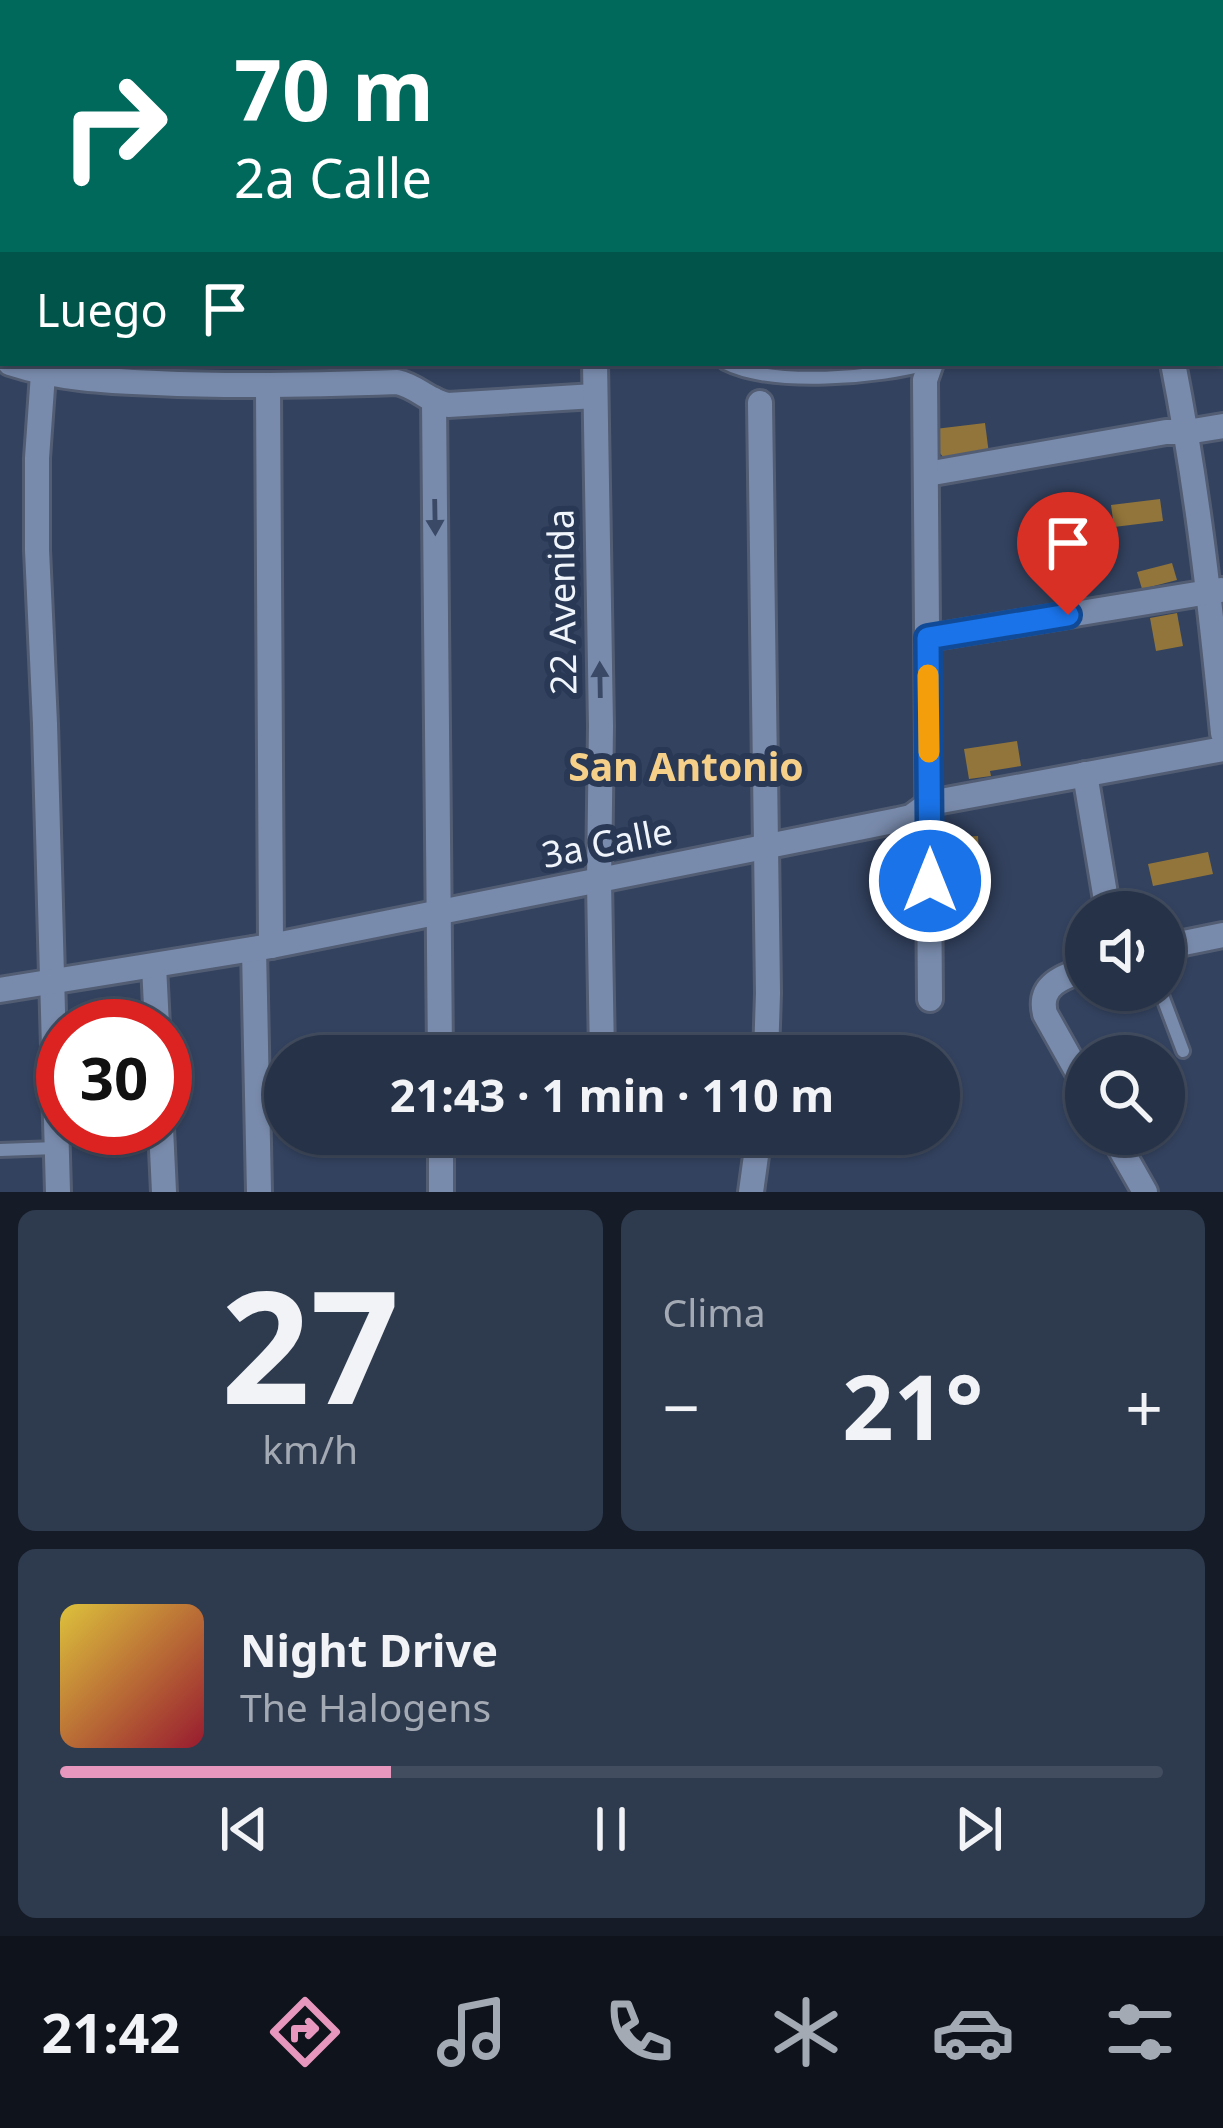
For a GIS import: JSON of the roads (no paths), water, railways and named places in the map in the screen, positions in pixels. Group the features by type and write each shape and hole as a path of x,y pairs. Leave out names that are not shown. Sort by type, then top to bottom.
{"street":[{"path":"19,366 78,380 268,387 398,382 448,405 595,378"},
{"path":"929,999 926,380 930,366"},
{"path":"1174,366 1216,591 1223,733"},
{"path":"43,374 37,550 53,999"},
{"name":"22 Avenida","path":"595,378 602,1035"},
{"path":"259,1192 268,387"},
{"path":"434,400 440,1035"},
{"path":"760,403 767,1035"},
{"path":"926,474 1223,426"},
{"path":"928,638 1216,591"},
{"name":"3a Calle","path":"0,990 439,914 910,817 930,803 1223,749"},
{"path":"1085,774 1104,891"},
{"path":"1185,943 1223,935"},
{"path":"154,966 156,999"},
{"path":"1065,976 1044,993 1045,1014 1065,1050"},
{"path":"57,1155 58,1192"},
{"path":"162,1155 164,1192"},
{"path":"441,1155 441,1192"},
{"path":"751,1192 756,1155"},
{"path":"1124,1155 1145,1192"}],"lane":[{"path":"733,366 756,375 818,376 866,375 915,366"},
{"path":"0,1150 36,1149"}],"district":[{"name":"San Antonio","path":"686,767"}]}
